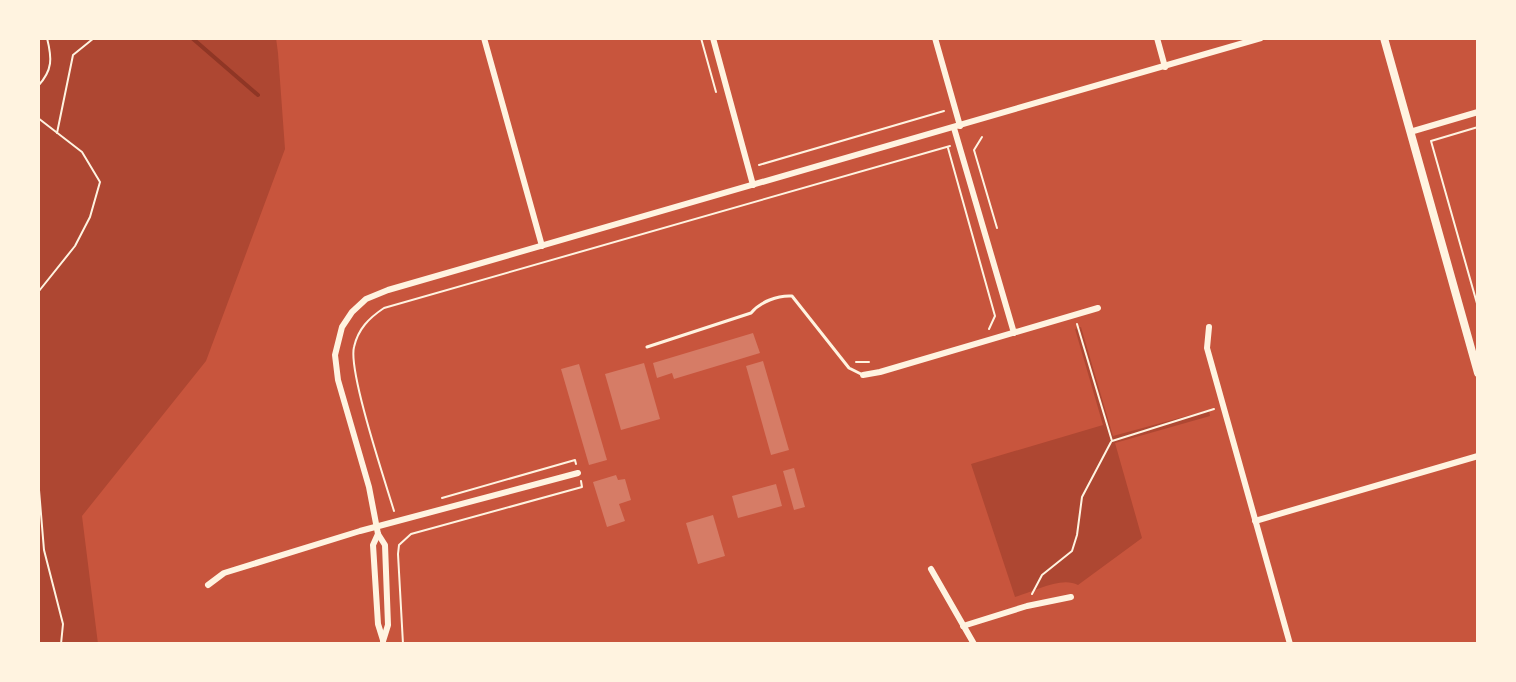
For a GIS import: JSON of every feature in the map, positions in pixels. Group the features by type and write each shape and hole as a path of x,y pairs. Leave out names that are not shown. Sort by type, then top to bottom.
{"main road":[{"path":"1384,38 1478,373"}],"street":[{"path":"484,38 542,246"},
{"path":"713,38 753,185"},
{"path":"935,38 1014,333"},
{"path":"1157,38 1165,67"},
{"path":"383,643 388,625 385,545 377,531 369,487 335,367 337,341 342,327 352,312 377,294 1261,38"},
{"path":"1410,132 1478,112"},
{"path":"863,375 1098,308"},
{"path":"1209,327 1207,348 1290,644"},
{"path":"1255,521 1478,456"},
{"path":"208,585 224,573 360,531 377,531 578,473"},
{"path":"377,531 373,545 378,624 383,643"},
{"path":"931,569 974,644"},
{"path":"963,626 1027,606 1071,597"}],"lane":[{"path":"647,347 751,313 758,305 792,296 849,368 863,375"}],"path":[{"path":"38,86 47,76 52,59 47,38"},
{"path":"57,134 73,55 94,38"},
{"path":"758,165 945,110"},
{"path":"38,118 82,152 100,182 90,217 75,246 39,291 38,436"},
{"path":"1478,127 1431,141 1478,307"},
{"path":"982,137 974,150 997,228"},
{"path":"394,512 352,357 361,330 369,319 384,308 949,146 995,316 991,328 985,332"},
{"path":"1075,315 1112,441"},
{"path":"1027,606 1042,575 1072,551 1082,497 1112,441 1223,406"},
{"path":"439,499 575,460"},
{"path":"38,478 44,550 63,624 61,644"},
{"path":"403,644 398,554 403,539 411,534 582,487"},
{"path":"399,533 403,539"}],"shaded area":[{"path":"38,38 276,38 278,53 285,149 206,361 82,516 98,644 38,644"},
{"path":"1081,327 1113,436 1209,410 1210,416 1115,443 1142,538 1078,585 1064,582 1015,597 971,464 1103,425 1075,329"}],"building":[{"path":"753,333 760,353 674,379 672,373 657,378 653,363"},
{"path":"763,361 789,450 771,455 746,366"},
{"path":"644,363 660,419 621,430 605,374"},
{"path":"579,364 607,460 589,465 561,369"},
{"path":"794,468 805,507 794,510 783,471"},
{"path":"616,475 618,480 625,479 631,500 619,504 625,521 607,527 593,482"},
{"path":"776,484 782,506 738,518 732,496"},
{"path":"713,515 725,556 698,564 686,523"}],"waterway":[{"path":"192,38 258,95"}]}
